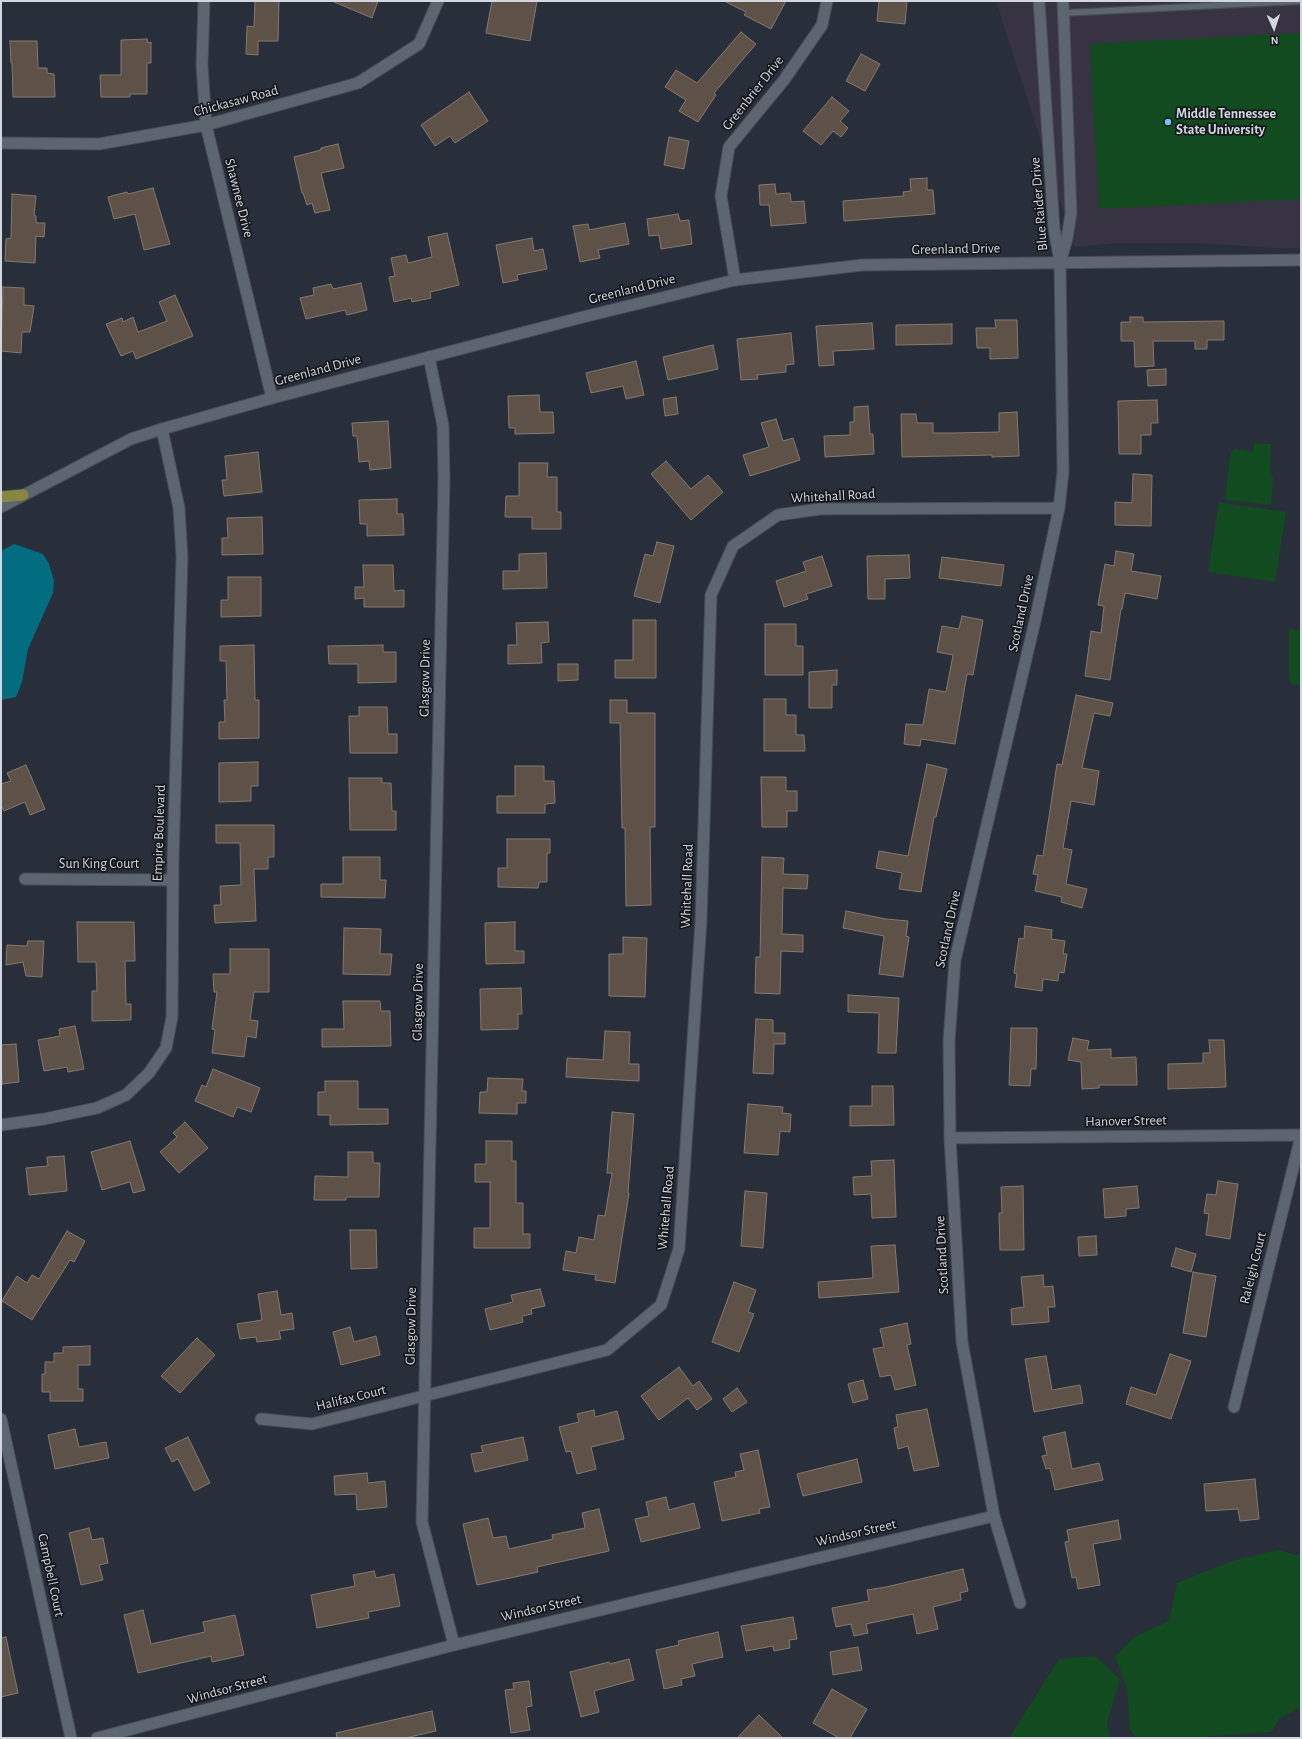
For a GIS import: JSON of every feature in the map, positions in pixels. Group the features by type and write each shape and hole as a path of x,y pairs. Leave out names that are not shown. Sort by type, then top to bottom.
{"main road":[{"path":"1,497 23,495"}],"street":[{"name":"Shawnee Drive","path":"204,1 202,65 206,125 272,398"},
{"name":"Chickasaw Road","path":"1,143 99,144 206,125 358,83 420,44 438,1"},
{"name":"Greenbrier Drive","path":"735,280 721,196 729,147 784,80 822,26 827,1"},
{"name":"Blue Raider Drive","path":"1039,1 1054,228 1060,262"},
{"name":"Blue Raider Drive","path":"1060,262 1067,238 1071,213 1063,1"},
{"name":"Greenland Drive","path":"1,507 131,439 162,429 272,398 576,318 735,280 862,265 1301,260"},
{"name":"Scotland Drive","path":"1020,1604 994,1516 962,1342 950,1138 949,1041 955,960 1035,621 1059,508 1062,472 1060,262"},
{"name":"Glasgow Drive","path":"429,357 443,426 444,480 422,1522 454,1645"},
{"name":"Empire Boulevard","path":"1,1125 96,1108 126,1095 149,1074 166,1048 172,1017 172,880 182,557 179,508 162,429"},
{"name":"Whitehall Road","path":"424,1395 607,1350 661,1305 679,1249 701,921 711,595 733,546 778,515 820,509 1059,508"},
{"name":"Sun King Court","path":"25,879 172,880"},
{"name":"Hanover Street","path":"950,1138 1301,1135"},
{"name":"Raleigh Court","path":"1234,1407 1301,1135"},
{"name":"Halifax Court","path":"261,1419 312,1424 424,1395"},
{"name":"Campbell Court","path":"1,1419 71,1738"},
{"name":"Windsor Street","path":"97,1738 454,1645 994,1516"}],"lane":[{"path":"1064,12 1301,1"}],"shaded area":[{"name":"Middle Tennessee State University","path":"996,1 1301,1 1301,248 1276,248 1197,243 1117,243 1075,247"}],"green space":[{"path":"1301,33 1301,199 1099,209 1090,44"},
{"path":"1254,443 1271,444 1270,468 1273,480 1271,505 1227,500 1225,496 1231,452 1234,449 1253,452"},
{"path":"1219,502 1286,512 1275,582 1208,572"},
{"path":"1289,630 1301,630 1301,685 1291,684 1289,679"},
{"path":"1278,1550 1301,1556 1301,1707 1280,1718 1271,1732 1183,1738 1137,1738 1130,1729 1127,1687 1115,1657 1134,1637 1169,1621 1177,1583 1232,1561"},
{"path":"1095,1656 1120,1679 1107,1723 1110,1738 1009,1738 1059,1659"}],"water":[{"path":"14,544 43,554 49,564 54,581 53,593 28,649 22,682 16,697 1,700 1,551"}],"building":[{"path":"255,1 279,1 278,41 258,41 258,55 246,54 247,26 254,27"},
{"path":"332,1 378,1 372,18"},
{"path":"492,1 537,1 530,41 486,33"},
{"path":"724,1 786,1 771,29 744,15 746,12"},
{"path":"879,1 907,1 905,24 877,21"},
{"path":"741,32 756,44 714,93 716,95 698,122 679,111 686,100 665,87 676,70 697,83"},
{"path":"147,39 148,43 151,42 151,63 147,63 147,94 130,94 130,97 101,97 100,75 121,75 121,40"},
{"path":"10,41 37,41 38,68 47,68 47,73 54,74 55,97 13,97"},
{"path":"861,54 880,64 865,91 846,81"},
{"path":"469,92 488,121 455,143 450,136 435,146 421,125"},
{"path":"832,97 849,111 840,121 848,128 841,137 833,131 821,145 803,131"},
{"path":"669,137 689,141 684,169 664,165"},
{"path":"338,144 344,168 321,173 330,210 315,213 312,203 307,205 302,193 294,157"},
{"path":"927,178 927,190 933,190 935,214 844,221 843,201 904,196 903,192 911,191 910,179"},
{"path":"775,184 776,194 790,193 791,202 804,201 806,223 771,226 769,205 760,205 759,185"},
{"path":"153,188 170,244 144,250 135,214 114,219 108,197"},
{"path":"12,194 36,196 34,215 36,216 36,223 45,223 44,237 36,236 35,263 5,261 6,239 11,238"},
{"path":"678,214 680,221 689,220 692,244 661,249 659,235 649,236 647,219"},
{"path":"625,223 629,244 598,250 600,258 580,262 573,226 588,224 589,230"},
{"path":"447,233 459,285 430,292 431,298 412,302 411,298 394,302 389,277 395,276 391,258 406,255 408,263 432,257 428,237"},
{"path":"532,238 534,251 543,249 547,269 517,275 518,280 503,283 496,245"},
{"path":"361,283 367,310 347,315 345,310 306,319 300,298 314,295 313,288 331,284 333,289"},
{"path":"3,287 24,288 24,305 34,306 30,332 22,332 21,353 1,351"},
{"path":"175,295 193,336 136,359 133,351 121,356 106,324 122,318 123,322 133,317 138,332 167,321 159,302"},
{"path":"1130,317 1143,317 1143,322 1224,321 1224,340 1207,340 1207,349 1195,349 1195,341 1153,341 1154,366 1135,367 1134,341 1121,341 1121,322 1130,322"},
{"path":"995,320 1017,320 1018,358 990,359 990,348 977,348 976,328 996,328"},
{"path":"872,323 874,349 833,351 834,365 819,366 816,326"},
{"path":"952,324 952,344 896,345 896,325"},
{"path":"791,333 794,364 786,365 786,372 757,375 758,379 741,380 737,339"},
{"path":"713,345 718,369 668,380 663,357"},
{"path":"636,361 644,395 626,399 623,386 591,393 586,373"},
{"path":"1166,369 1166,385 1148,386 1147,370"},
{"path":"539,395 540,412 553,412 554,433 515,434 515,428 509,428 508,396"},
{"path":"676,397 678,414 665,416 663,399"},
{"path":"1157,400 1158,423 1151,423 1151,435 1141,435 1141,454 1119,454 1118,401"},
{"path":"868,406 870,434 873,434 874,454 825,457 824,436 850,435 850,422 854,422 854,407"},
{"path":"1017,412 1019,456 992,457 992,455 902,457 901,414 916,414 917,423 933,423 933,433 953,433 999,432 999,413"},
{"path":"776,419 783,441 793,438 800,460 750,476 743,455 769,447 761,423"},
{"path":"388,421 391,468 370,470 369,461 359,462 357,436 353,436 352,423"},
{"path":"258,452 262,492 224,496 222,480 227,480 225,456"},
{"path":"666,461 691,489 708,475 723,492 691,520 651,474"},
{"path":"519,463 548,463 547,477 557,477 557,512 561,512 561,529 532,529 532,517 505,517 506,496 519,496"},
{"path":"1133,474 1152,475 1151,526 1115,525 1115,502 1132,503"},
{"path":"397,499 397,514 403,514 404,535 367,536 367,524 360,524 359,500"},
{"path":"262,517 263,554 222,555 222,538 228,538 227,518"},
{"path":"657,542 674,546 660,603 634,596 645,554 653,556"},
{"path":"1116,551 1134,554 1131,571 1161,576 1157,599 1125,593 1121,609 1110,680 1085,676 1091,631 1101,633 1104,606 1098,605 1105,564 1114,566"},
{"path":"546,553 547,588 503,589 503,571 519,571 519,554"},
{"path":"909,555 910,578 885,579 885,599 868,599 867,556"},
{"path":"822,556 832,586 806,594 808,599 784,607 776,581 806,571 803,562"},
{"path":"942,557 1004,565 1001,586 939,578"},
{"path":"363,565 393,565 394,591 404,590 404,607 364,607 364,598 355,599 355,587 364,587"},
{"path":"228,577 261,577 261,616 221,617 221,600 228,600"},
{"path":"962,616 983,620 973,675 967,674 955,744 921,739 920,746 904,744 906,724 923,725 929,689 946,692 953,655 937,652 942,626 959,629"},
{"path":"633,620 656,620 656,678 615,678 615,660 633,660"},
{"path":"548,622 549,642 541,643 542,663 508,664 508,645 517,645 516,623"},
{"path":"765,624 796,624 796,646 803,646 803,675 765,675"},
{"path":"254,645 255,700 259,700 259,738 219,739 219,722 225,722 224,700 227,700 226,661 220,661 220,646"},
{"path":"383,645 383,652 396,652 396,682 358,683 358,664 329,664 328,646"},
{"path":"558,664 578,664 578,680 558,681"},
{"path":"837,670 837,685 832,685 832,708 809,708 809,672"},
{"path":"1076,695 1113,703 1110,716 1094,713 1082,768 1099,771 1094,805 1071,801 1063,848 1072,850 1066,884 1087,889 1082,908 1061,902 1062,897 1035,891 1038,875 1033,874 1037,855 1043,856 1057,764 1062,765"},
{"path":"764,699 786,699 786,715 796,715 796,735 804,735 805,751 764,751"},
{"path":"610,700 627,700 627,713 655,713 655,827 650,827 651,905 626,906 625,828 622,828 620,723 610,723"},
{"path":"359,707 387,707 388,734 397,734 397,753 350,753 349,716 359,716"},
{"path":"258,762 258,786 251,786 251,801 219,802 219,763"},
{"path":"927,764 947,769 936,817 934,817 921,892 899,889 902,873 876,868 879,851 908,856"},
{"path":"26,765 45,809 30,815 25,802 4,811 1,805 1,784 11,781 7,773"},
{"path":"515,766 544,766 544,781 554,781 555,803 545,804 545,813 497,813 497,796 515,796"},
{"path":"761,777 786,777 786,791 797,791 797,811 787,811 787,827 762,827"},
{"path":"349,778 382,778 382,783 391,783 392,811 396,811 396,830 350,830"},
{"path":"216,825 274,825 274,857 268,857 268,869 254,869 256,921 215,923 214,905 221,905 220,886 241,885 240,843 216,843"},
{"path":"507,839 550,839 550,853 547,853 547,882 539,882 538,888 498,887 498,868 507,868"},
{"path":"343,857 380,857 380,880 386,880 385,898 321,897 321,884 343,884"},
{"path":"762,857 784,858 783,874 808,875 807,889 783,888 782,934 803,935 803,952 781,951 780,994 755,993 756,957 760,957"},
{"path":"846,911 886,919 908,921 906,936 909,937 903,977 879,974 884,936 843,928"},
{"path":"77,922 134,922 135,961 125,961 126,1004 131,1004 131,1020 92,1021 92,991 97,991 96,962 78,962"},
{"path":"515,922 515,951 524,951 524,963 486,964 485,923"},
{"path":"1025,926 1052,930 1051,939 1065,941 1063,954 1067,954 1064,973 1059,972 1058,981 1043,979 1042,991 1015,987 1017,974 1014,973 1019,938 1024,939"},
{"path":"344,928 381,929 380,954 392,954 390,975 343,974"},
{"path":"623,937 647,938 645,997 609,996 609,954 623,954"},
{"path":"28,941 44,941 42,977 26,976 23,962 6,965 7,945 27,946"},
{"path":"230,949 269,949 269,992 254,992 250,1020 258,1021 256,1038 247,1036 244,1057 212,1053 215,1030 212,1029 217,992 214,992 213,974 230,974"},
{"path":"521,988 522,1014 518,1014 518,1029 481,1030 480,989"},
{"path":"848,995 899,998 896,1053 878,1053 879,1013 848,1012"},
{"path":"343,1001 380,1001 381,1011 390,1011 391,1046 322,1047 322,1029 344,1029"},
{"path":"756,1019 773,1020 773,1033 785,1033 785,1044 774,1044 773,1074 753,1073"},
{"path":"75,1026 84,1069 68,1072 67,1067 44,1071 38,1040 60,1036 59,1029"},
{"path":"1011,1028 1037,1028 1036,1069 1031,1069 1030,1086 1009,1085"},
{"path":"605,1031 630,1032 629,1064 639,1064 639,1081 566,1077 567,1058 603,1060"},
{"path":"1073,1038 1089,1041 1087,1050 1111,1049 1111,1058 1136,1057 1137,1085 1099,1085 1099,1088 1082,1089 1081,1062 1068,1060"},
{"path":"1209,1040 1224,1040 1226,1087 1168,1089 1168,1064 1203,1063 1203,1053 1210,1053"},
{"path":"16,1044 19,1082 2,1084 1,1045"},
{"path":"213,1069 260,1088 251,1112 237,1107 233,1117 195,1101 202,1085 206,1087"},
{"path":"488,1078 523,1079 522,1091 526,1091 526,1103 517,1103 517,1114 479,1113 480,1092 487,1092"},
{"path":"325,1081 358,1081 358,1109 388,1109 388,1124 330,1125 330,1115 318,1115 318,1092 325,1092"},
{"path":"872,1086 893,1086 894,1125 850,1126 850,1106 872,1106"},
{"path":"748,1104 783,1107 782,1113 791,1114 790,1132 780,1131 778,1155 744,1153"},
{"path":"612,1112 634,1114 629,1193 615,1283 595,1280 596,1275 563,1270 566,1251 576,1253 579,1237 594,1240 598,1215 605,1216 612,1173 607,1173"},
{"path":"185,1122 208,1148 179,1173 160,1152 177,1137 173,1133"},
{"path":"130,1141 145,1190 133,1193 130,1182 102,1190 91,1152"},
{"path":"486,1141 512,1141 512,1161 516,1161 516,1203 523,1203 523,1234 530,1234 530,1248 474,1248 474,1228 490,1228 490,1182 475,1182 475,1164 486,1164"},
{"path":"348,1152 373,1152 373,1163 380,1163 379,1197 346,1197 346,1200 314,1200 315,1176 348,1177"},
{"path":"64,1156 67,1191 29,1195 26,1168 48,1166 47,1157"},
{"path":"894,1160 896,1217 872,1218 871,1194 854,1195 853,1177 872,1176 871,1161"},
{"path":"1218,1181 1238,1184 1230,1239 1206,1235 1209,1214 1204,1213 1207,1194 1216,1195"},
{"path":"1023,1186 1024,1250 1000,1250 999,1213 1002,1213 1001,1187"},
{"path":"1137,1186 1139,1208 1126,1209 1126,1216 1105,1218 1103,1189"},
{"path":"745,1191 767,1193 763,1248 741,1246"},
{"path":"350,1230 376,1230 377,1268 351,1269"},
{"path":"67,1231 85,1241 74,1262 70,1260 32,1320 2,1301 17,1276 27,1283 32,1275 39,1279"},
{"path":"1096,1236 1097,1255 1079,1256 1078,1237"},
{"path":"895,1245 899,1292 819,1298 818,1282 873,1278 871,1246"},
{"path":"1176,1248 1196,1254 1191,1272 1171,1266"},
{"path":"1193,1272 1216,1276 1206,1337 1183,1333"},
{"path":"1043,1275 1044,1287 1053,1286 1055,1307 1048,1307 1049,1322 1012,1325 1011,1309 1024,1307 1021,1277"},
{"path":"734,1282 756,1290 748,1312 754,1314 739,1352 712,1342"},
{"path":"540,1289 545,1306 531,1309 532,1314 522,1316 523,1322 490,1330 485,1309 513,1302 511,1295"},
{"path":"277,1291 281,1315 292,1313 294,1329 279,1331 281,1339 257,1342 256,1337 240,1339 237,1324 262,1320 258,1294"},
{"path":"907,1323 911,1344 907,1345 916,1385 895,1390 891,1375 880,1377 873,1349 884,1347 880,1329"},
{"path":"350,1327 354,1342 376,1336 380,1355 341,1365 333,1332"},
{"path":"197,1338 215,1355 180,1393 161,1376"},
{"path":"90,1346 90,1365 78,1365 78,1389 83,1389 83,1401 50,1401 50,1392 42,1392 42,1374 45,1374 45,1362 54,1362 54,1353 63,1353 63,1347"},
{"path":"1170,1354 1191,1361 1171,1419 1126,1404 1131,1387 1156,1395"},
{"path":"1046,1356 1052,1390 1080,1385 1083,1403 1034,1412 1025,1359"},
{"path":"679,1367 693,1386 699,1381 712,1399 697,1410 688,1398 659,1420 641,1396"},
{"path":"863,1380 868,1399 853,1403 848,1384"},
{"path":"737,1388 747,1402 732,1412 723,1399"},
{"path":"927,1409 939,1466 914,1471 908,1446 898,1449 894,1428 898,1427 896,1415"},
{"path":"594,1410 595,1417 617,1411 624,1439 591,1447 596,1469 577,1474 571,1451 566,1452 559,1427 579,1422 577,1414"},
{"path":"75,1429 79,1447 106,1442 109,1458 55,1469 48,1435"},
{"path":"1065,1432 1072,1469 1099,1463 1103,1480 1055,1490 1050,1468 1046,1469 1042,1456 1047,1455 1043,1437"},
{"path":"188,1437 210,1483 194,1491 178,1459 172,1462 165,1448"},
{"path":"523,1437 528,1460 475,1472 471,1454 483,1452 481,1446"},
{"path":"758,1450 770,1507 759,1509 760,1513 722,1521 714,1482 736,1477 735,1472 744,1470 740,1454"},
{"path":"857,1459 862,1482 803,1496 797,1474"},
{"path":"367,1473 368,1483 385,1481 387,1507 357,1510 356,1494 335,1495 334,1476"},
{"path":"1255,1479 1259,1519 1240,1521 1238,1509 1206,1511 1204,1484"},
{"path":"666,1497 669,1510 694,1503 700,1528 641,1542 635,1519 649,1516 646,1502"},
{"path":"599,1509 609,1551 537,1567 538,1572 477,1585 463,1524 488,1518 493,1538 506,1536 509,1549 553,1539 552,1535 585,1528 582,1513"},
{"path":"1118,1520 1121,1539 1093,1544 1100,1585 1078,1589 1076,1577 1072,1578 1065,1542 1069,1541 1067,1530"},
{"path":"89,1528 92,1540 103,1538 108,1563 99,1565 103,1580 81,1585 69,1533"},
{"path":"963,1569 968,1591 960,1593 961,1600 933,1607 938,1629 917,1634 913,1614 866,1624 868,1633 854,1636 851,1624 836,1627 832,1608 869,1601 867,1590"},
{"path":"374,1571 376,1578 394,1574 400,1606 368,1612 369,1618 317,1628 311,1595 355,1586 353,1575"},
{"path":"143,1610 151,1644 205,1632 203,1622 235,1615 244,1655 212,1662 211,1656 138,1673 124,1615"},
{"path":"793,1617 797,1639 789,1640 790,1648 774,1651 773,1646 746,1651 741,1626"},
{"path":"718,1632 723,1657 692,1664 695,1676 681,1679 682,1685 664,1689 656,1650 679,1645 678,1641"},
{"path":"6,1637 18,1693 1,1697 1,1638"},
{"path":"858,1647 862,1670 833,1675 830,1652"},
{"path":"629,1659 634,1680 594,1691 599,1712 581,1717 570,1672 609,1662 610,1664"},
{"path":"529,1681 532,1706 526,1707 530,1730 511,1733 505,1690 514,1689 513,1683"},
{"path":"832,1689 867,1709 850,1738 839,1738 813,1723"},
{"path":"432,1711 436,1731 405,1738 337,1738 336,1733"},
{"path":"759,1715 783,1738 737,1738"}],"place":[{"name":"Middle Tennessee State University","path":"1168,122"}]}
